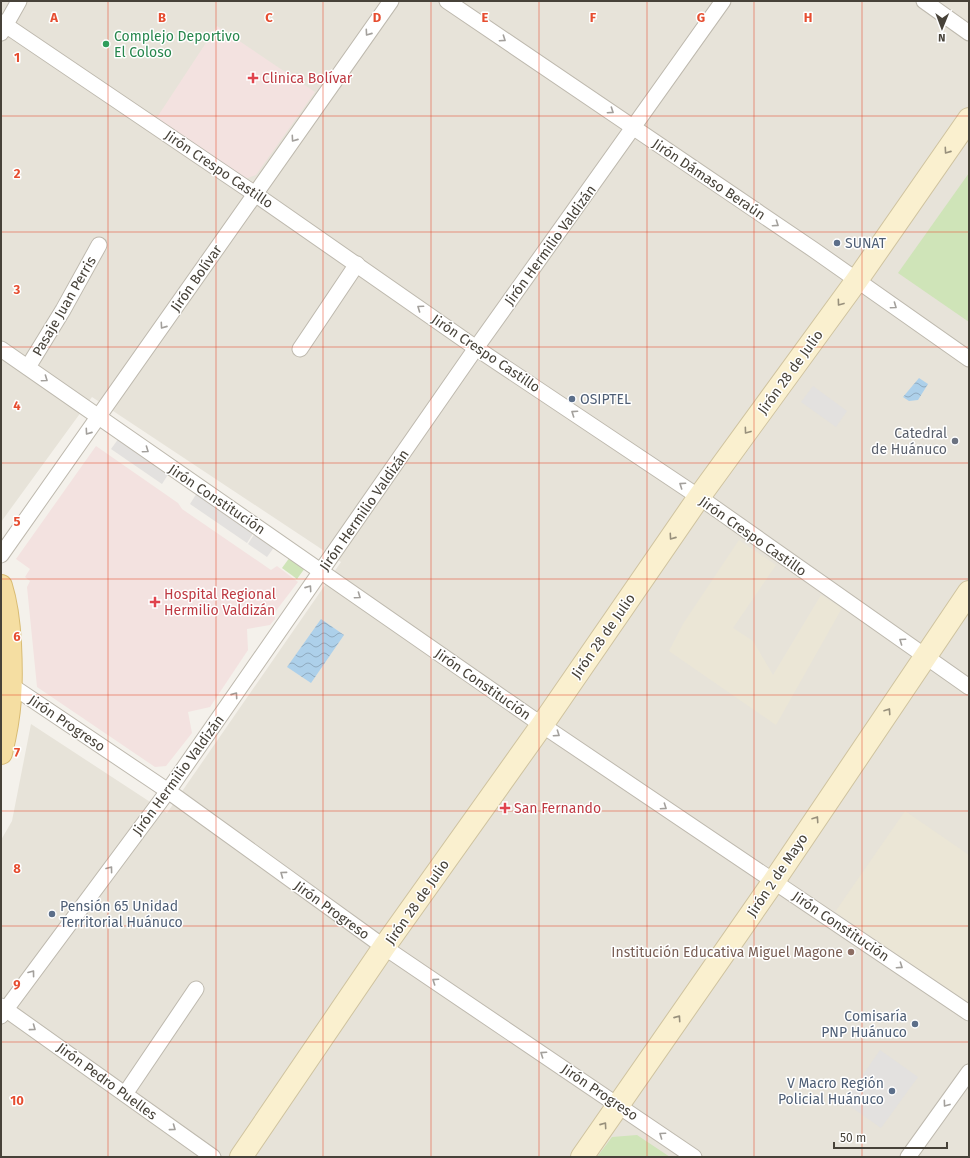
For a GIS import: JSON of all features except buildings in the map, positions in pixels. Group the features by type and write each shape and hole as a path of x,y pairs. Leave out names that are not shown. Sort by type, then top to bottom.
{"main road":[{"path":"1,586 9,626 12,686 8,723 1,753"}],"street":[{"path":"3,27 19,1"},
{"name":"Jirón Bolívar","path":"1,555 391,1"},
{"name":"Jirón Dámaso Beraún","path":"447,1 634,127 969,359"},
{"name":"Jirón Hermilio Valdizán","path":"3,1010 168,791 476,348 722,1"},
{"path":"924,1 969,33"},
{"name":"Jirón Crespo Castillo","path":"3,27 255,194 476,348 699,497 969,687"},
{"name":"Jirón 28 de Julio","path":"241,1157 384,947 542,725 699,497 857,280 969,119"},
{"name":"Pasaje Juan Perris","path":"28,367 100,245"},
{"path":"300,349 357,264"},
{"name":"Jirón Constitución","path":"1,349 322,570 542,725 969,1013"},
{"name":"Jirón 2 de Mayo","path":"582,1157 774,881 969,592"},
{"name":"Jirón Progreso","path":"12,686 168,791 384,947 618,1104 694,1157"},
{"path":"125,1094 196,989"},
{"name":"Jirón Pedro Puelles","path":"3,1010 213,1157"},
{"path":"908,1157 969,1072"}],"shaded area":[{"path":"1,1 969,1 969,1157 1,1157 1,840 12,821 31,724 167,813 341,562 92,397 1,522"},
{"path":"217,26 315,92 256,175 245,179 156,119"},
{"path":"813,386 847,411 836,427 801,402"},
{"path":"119,438 169,473 162,484 111,449"},
{"name":"Hospital Regional Hermilio Valdizán","path":"96,446 178,503 182,509 271,570 277,566 298,582 275,612 275,619 270,625 247,629 248,650 210,707 188,712 192,733 166,766 155,767 37,687 27,587 30,581 25,577 30,569 16,559"},
{"path":"197,493 254,532 247,543 190,504"},
{"path":"255,533 275,546 267,557 248,544"},
{"path":"739,540 776,565 733,628 753,641 773,675 821,595 842,608 776,725 669,651 683,624"},
{"path":"905,811 969,855 969,1004 835,912"},
{"path":"880,1050 918,1077 881,1128 844,1102"}],"green space":[{"path":"969,173 969,322 898,273"},
{"path":"290,557 305,568 297,579 282,568"},
{"path":"637,1135 670,1157 597,1157 612,1137"}],"water":[{"path":"919,378 928,384 918,400 909,401 903,397"},
{"path":"321,619 344,635 311,683 287,667"}],"place":[{"name":"Complejo Deportivo El Coloso","path":"106,44"},
{"name":"Clinica Bolívar","path":"253,78"},
{"name":"SUNAT","path":"837,243"},
{"name":"OSIPTEL","path":"572,399"},
{"name":"Catedral de Huánuco","path":"955,441"},
{"name":"Hospital Regional Hermilio Valdizán","path":"155,602"},
{"name":"San Fernando","path":"505,808"},
{"name":"Pensión 65 Unidad Territorial Huánuco","path":"52,914"},
{"name":"Institución Educativa Miguel Magone","path":"851,952"},
{"name":"Comisaría PNP Huánuco","path":"915,1024"},
{"name":"V Macro Región Policial Huánuco","path":"892,1091"}]}
